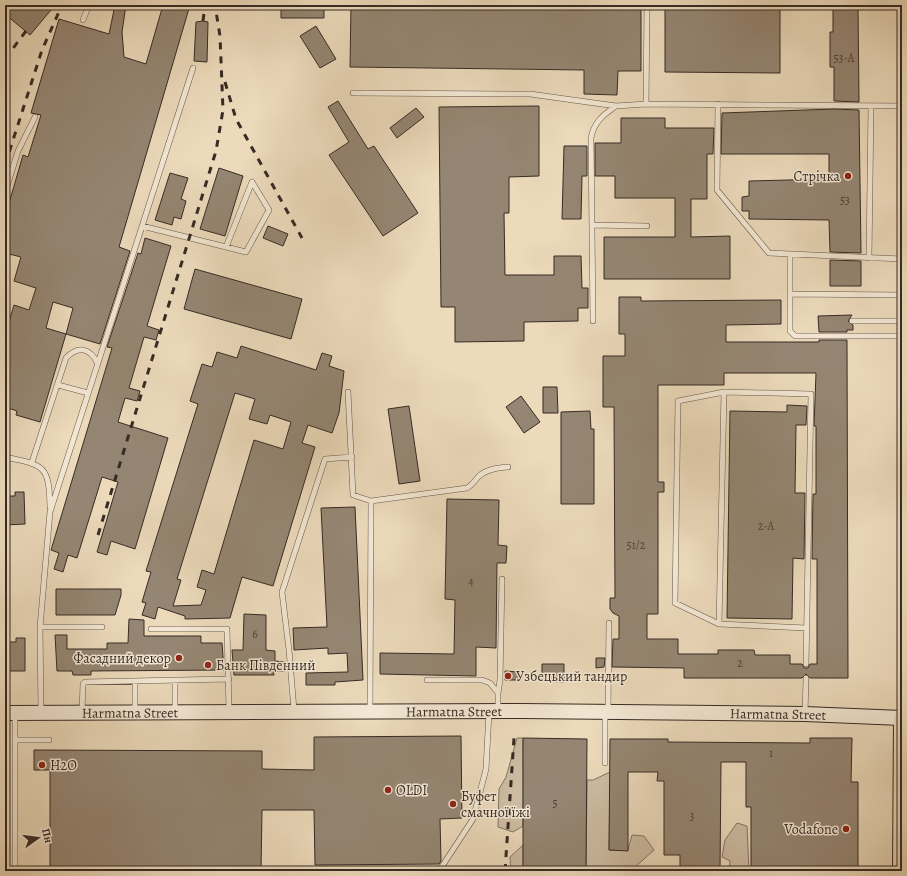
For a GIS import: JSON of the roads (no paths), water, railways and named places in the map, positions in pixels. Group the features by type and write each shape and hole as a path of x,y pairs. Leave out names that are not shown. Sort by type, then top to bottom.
{"main road":[{"path":"901,871 902,718"}],"street":[{"name":"Harmatna Street","path":"10,713 493,711 805,714 902,718"}],"lane":[{"path":"83,20 89,5"},
{"path":"646,104 647,5"},
{"path":"50,512 193,68"},
{"path":"353,93 530,94 616,106 646,104 902,106"},
{"path":"718,104 718,191 769,253 902,259"},
{"path":"593,321 591,138 593,127 598,119 616,106"},
{"path":"868,258 871,106"},
{"path":"5,193 18,151 35,117"},
{"path":"142,226 226,248 246,252 270,210 252,182 226,248"},
{"path":"592,225 647,226"},
{"path":"790,255 790,331 795,336 902,336"},
{"path":"790,294 902,295"},
{"path":"852,321 902,321"},
{"path":"32,462 66,358 73,351 83,350 93,354 98,364"},
{"path":"58,384 88,393"},
{"path":"348,392 353,495 371,501 467,488 472,485 479,476 487,471 508,467"},
{"path":"719,624 724,392"},
{"path":"806,628 719,624 675,603 678,401 724,392 811,394 806,664"},
{"path":"5,457 32,462 39,466 48,478 50,512 40,628 41,712"},
{"path":"294,711 282,592 325,459 352,457"},
{"path":"370,712 371,501"},
{"path":"439,871 473,819 486,769 493,711 500,680 502,579"},
{"path":"605,763 609,623"},
{"path":"40,628 102,627"},
{"path":"151,629 227,629 229,711"},
{"path":"805,714 806,678"},
{"path":"82,712 84,682 229,679"},
{"path":"175,712 176,680"},
{"path":"427,680 482,680 490,683 498,693"},
{"path":"135,682 135,712"},
{"path":"10,713 15,740 15,871"},
{"path":"15,740 49,740"}],"railway":[{"path":"5,165 42,50 62,5"},
{"path":"203,21 205,5"},
{"path":"98,535 216,151 223,110 220,36 215,5"},
{"path":"5,59 26,31"},
{"path":"225,82 236,119 302,238"},
{"path":"505,871 514,738"}],"place":[{"name":"Стрічка","path":"848,176"},
{"name":"Фасадний декор","path":"179,658"},
{"name":"Банк Південний","path":"208,665"},
{"name":"Узбецький тандир","path":"508,676"},
{"name":"H2O","path":"42,765"},
{"name":"OLDI","path":"388,790"},
{"name":"Буфет смачної їжі","path":"453,804"},
{"name":"Vodafone","path":"846,829"}]}
